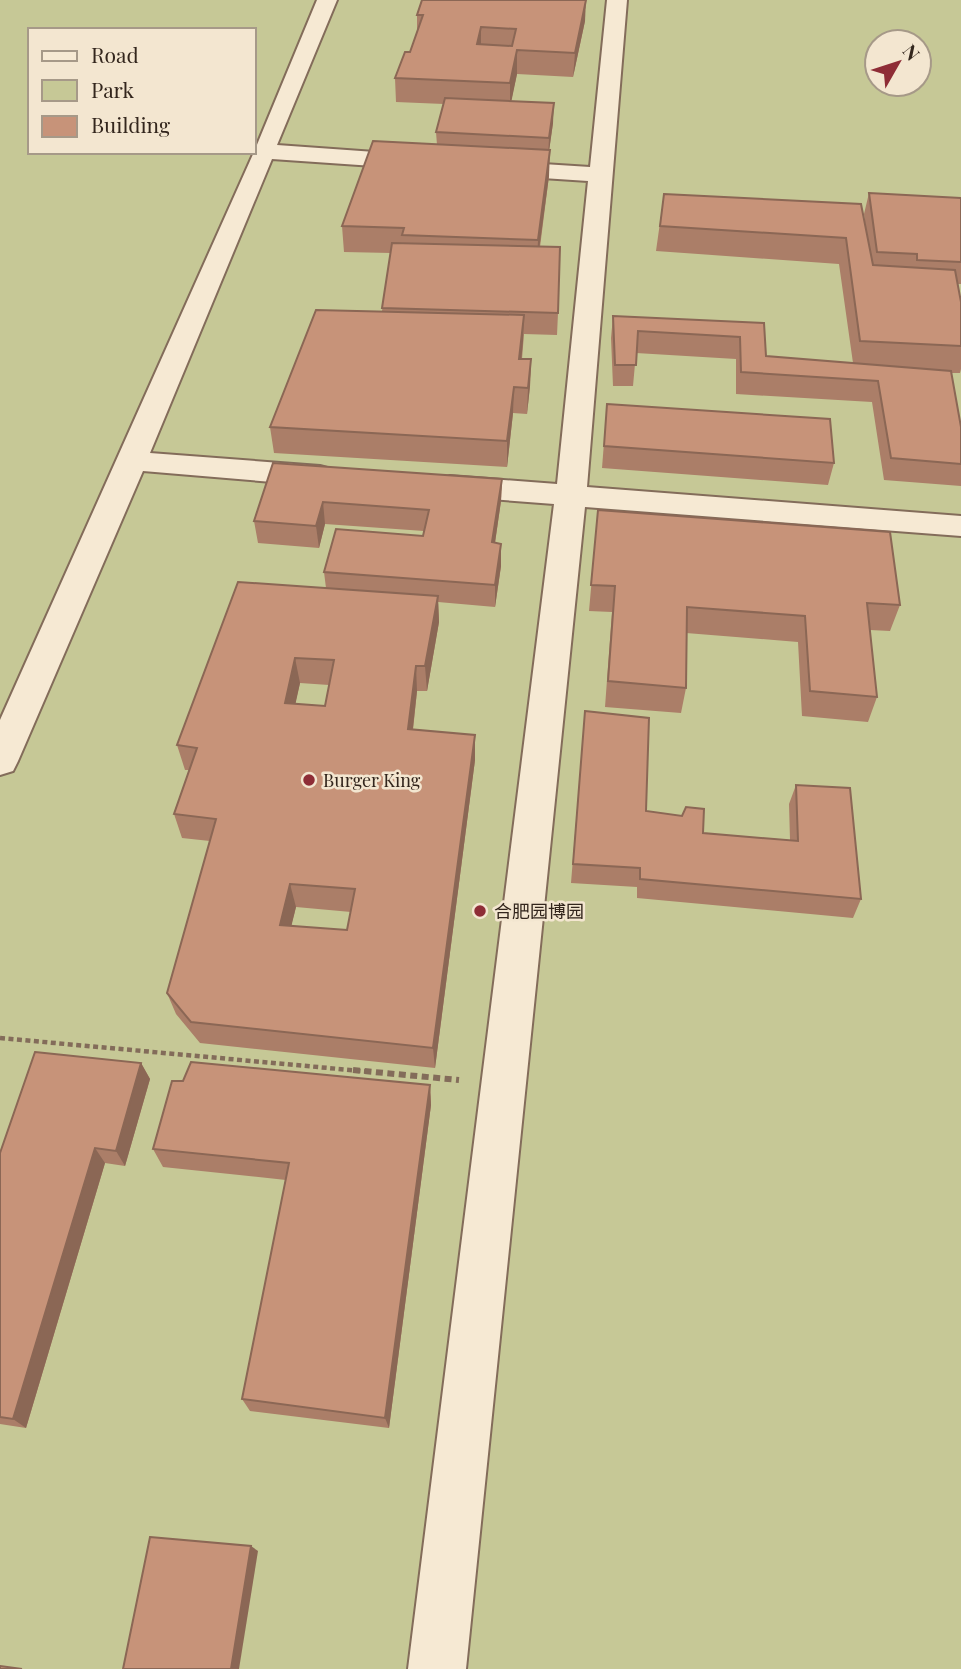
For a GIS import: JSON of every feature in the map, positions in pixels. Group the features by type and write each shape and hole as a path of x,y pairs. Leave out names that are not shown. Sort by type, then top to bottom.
{"lane":[{"path":"0,761 132,461 327,0"},
{"path":"437,1669 570,495 617,0"},
{"path":"263,151 436,163"},
{"path":"477,166 600,175"},
{"path":"132,461 351,478"},
{"path":"420,483 961,526"}],"path":[{"path":"0,1038 502,1084"}],"green space":[{"name":"合肥园博园","path":"0,0 961,0 961,1669 0,1669"}],"building":[{"path":"422,0 586,0 575,53 517,50 510,83 395,78 405,52 410,52 423,15 417,15","holes":["481,27 516,29 512,46 477,44"]},
{"path":"445,98 554,103 549,138 436,132"},
{"path":"373,141 550,150 538,240 402,235 404,228 342,226"},
{"path":"869,193 961,198 961,262 917,260 917,254 877,252"},
{"path":"664,194 861,204 873,265 955,270 961,302 961,346 860,341 846,238 660,226"},
{"path":"392,243 560,247 558,313 382,308"},
{"path":"316,310 524,315 519,359 531,359 528,388 514,387 507,441 270,427"},
{"path":"613,316 764,323 766,356 951,371 961,427 961,464 891,458 878,381 741,372 740,337 638,331 636,365 615,365"},
{"path":"607,404 830,419 834,463 604,446"},
{"path":"273,463 502,479 492,542 501,544 495,585 324,572 336,529 423,536 429,510 323,502 316,526 254,521"},
{"path":"598,510 890,532 900,605 867,603 877,697 810,691 805,616 687,607 686,688 608,681 615,586 591,585"},
{"path":"238,582 438,596 425,666 416,666 408,729 475,735 433,1048 191,1022 167,993 216,819 174,814 197,748 177,745","holes":["295,658 334,660 325,706 285,703","290,884 355,889 347,930 280,925"]},
{"path":"585,711 649,718 646,811 682,816 686,807 704,809 703,833 798,841 796,785 850,788 861,899 640,879 640,868 573,864"},
{"path":"35,1052 141,1063 116,1151 95,1148 13,1419 0,1417 0,1153"},
{"path":"191,1062 430,1085 385,1418 242,1399 289,1163 153,1149 172,1081 183,1081"},
{"path":"150,1537 251,1546 231,1669 123,1669"},
{"path":"0,1666 22,1669 0,1669"}],"place":[{"name":"Burger King","path":"309,780"},
{"name":"合肥园博园","path":"480,911"}]}
